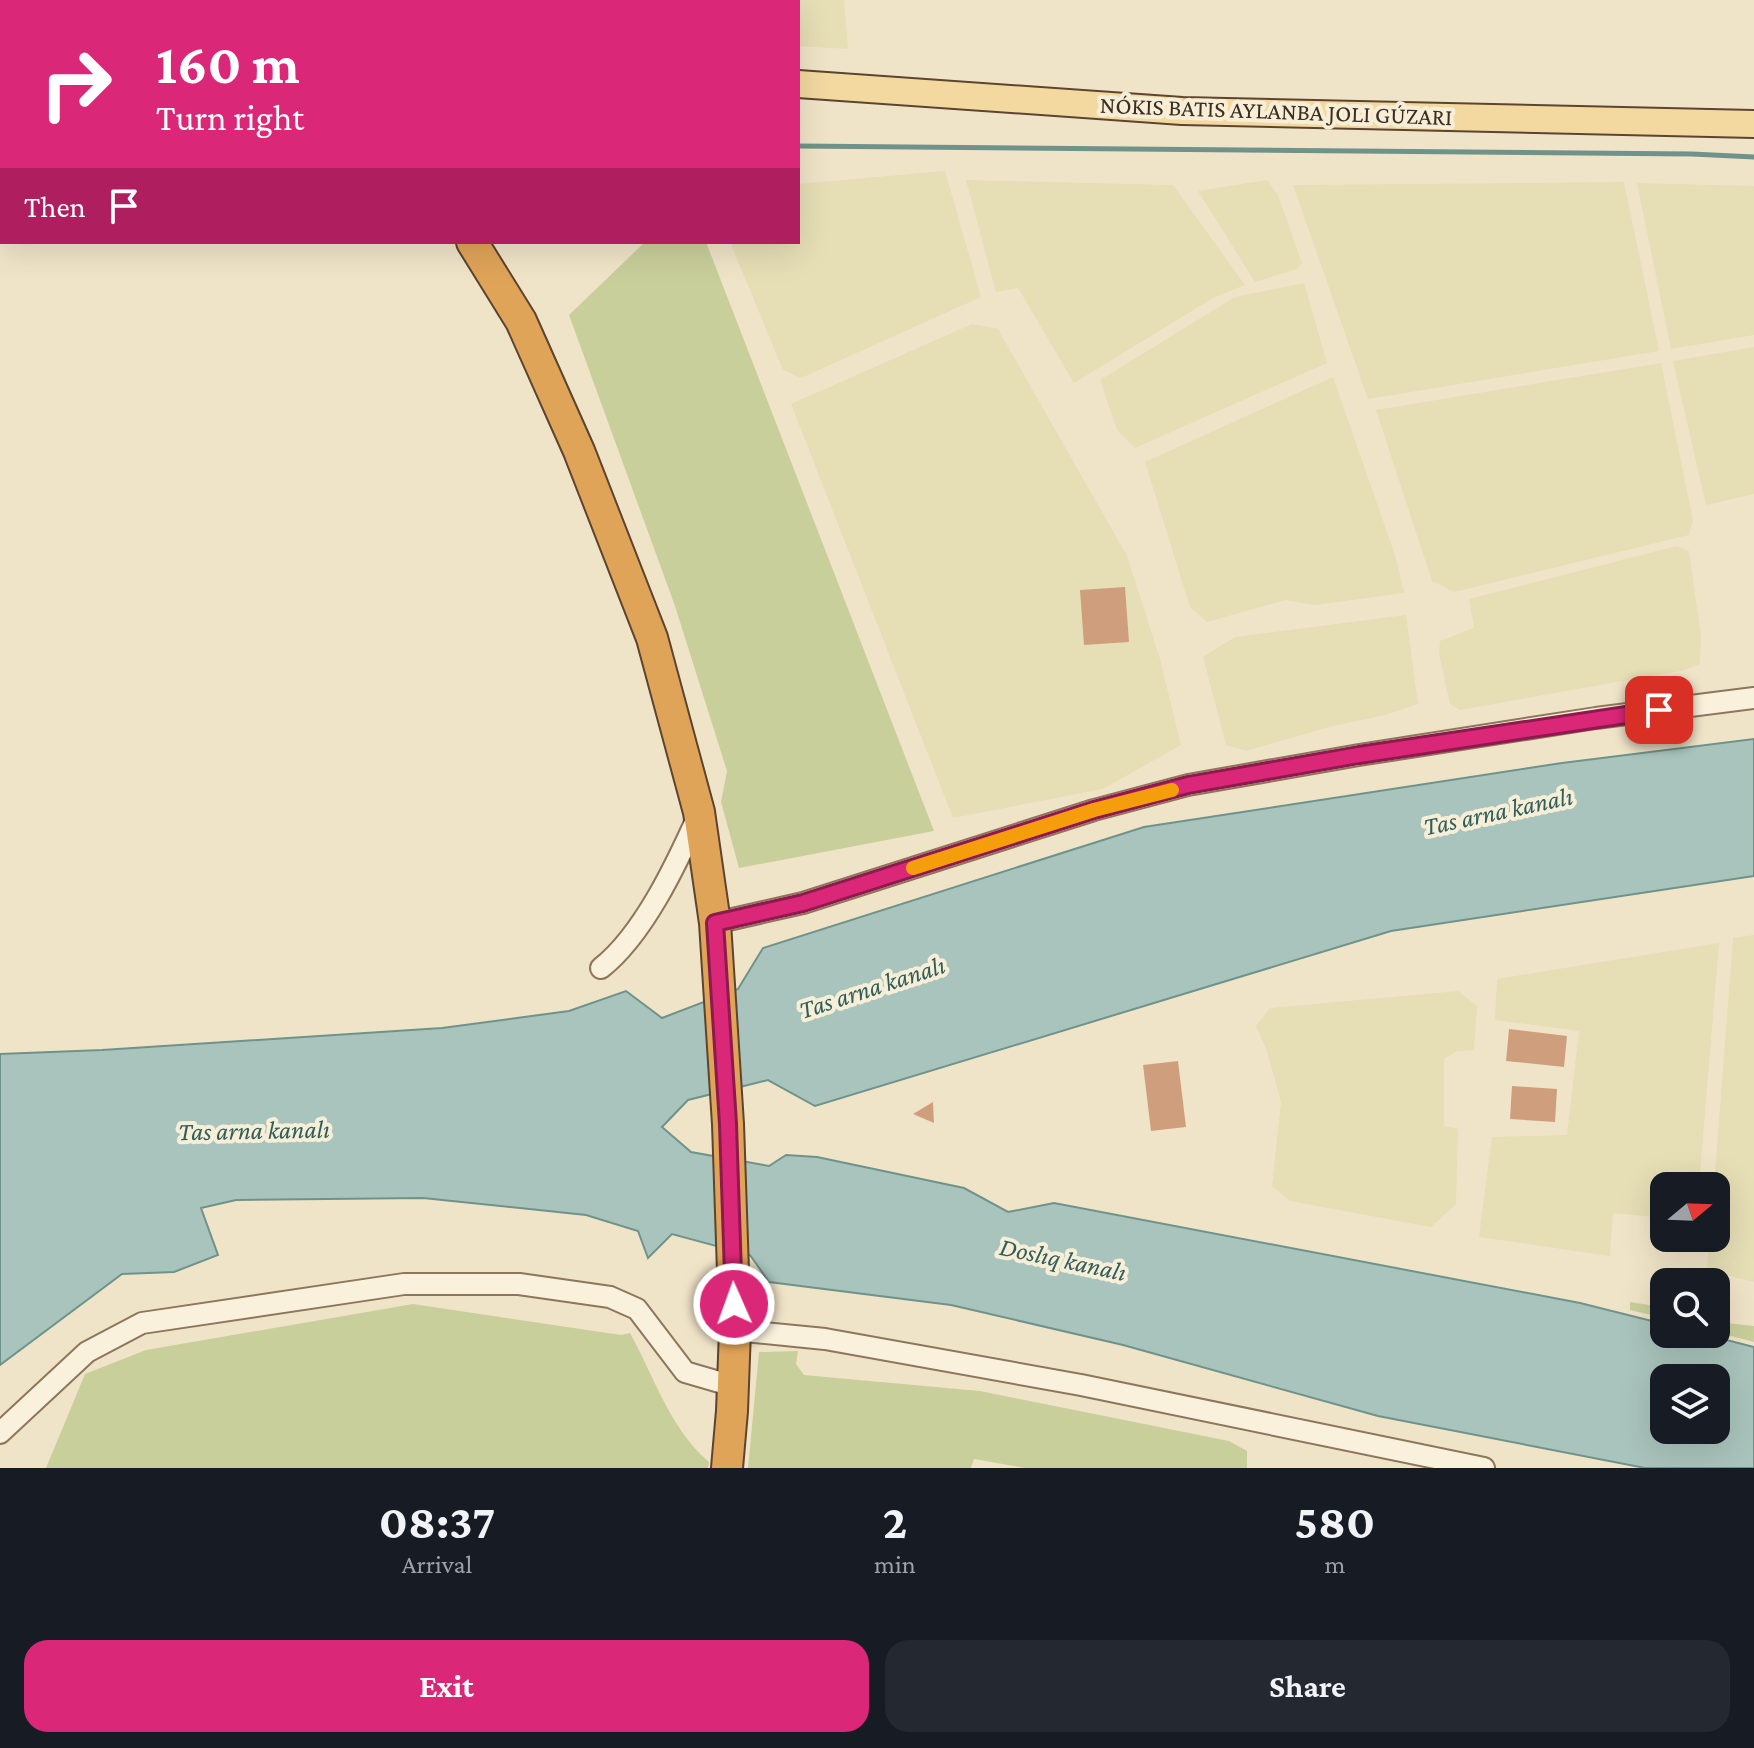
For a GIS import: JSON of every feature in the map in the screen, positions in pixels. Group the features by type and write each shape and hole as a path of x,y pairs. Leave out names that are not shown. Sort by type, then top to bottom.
{"highway":[{"path":"473,244 521,321 584,466 652,638 699,812 715,923 729,1142 735,1330 727,1468"}],"main road":[{"path":"800,84 1182,111 1754,124"}],"lane":[{"path":"715,923 803,903 1094,810 1188,785 1596,718 1754,698"},
{"path":"601,968 619,954 673,871 699,812"},
{"path":"0,1433 87,1352 142,1323 404,1284 519,1284 610,1297 637,1309 685,1372 733,1386"},
{"path":"735,1330 825,1339 1081,1385 1484,1468"}],"shaded area":[{"path":"800,0 844,0 848,49 800,46"},
{"path":"945,171 981,297 801,378 783,370 731,244 800,244 800,184"},
{"path":"966,180 1173,185 1245,285 1213,298 1074,383 1018,288 996,292"},
{"path":"1267,180 1278,195 1302,263 1297,269 1255,282 1198,191"},
{"path":"1624,182 1659,351 1368,399 1293,185"},
{"path":"1637,183 1754,186 1754,335 1671,349"},
{"path":"1304,283 1327,363 1135,448 1117,430 1100,380 1235,297"},
{"path":"972,324 998,329 1127,556 1160,659 1181,745 1103,789 953,818 791,404"},
{"path":"1754,347 1754,494 1706,505 1673,361"},
{"path":"1661,363 1693,521 1689,535 1454,592 1432,581 1376,410"},
{"path":"1333,377 1397,561 1404,593 1315,605 1285,600 1207,622 1190,607 1145,462"},
{"path":"1677,546 1689,551 1701,636 1700,664 1685,670 1460,710 1450,704 1439,653 1440,641 1474,628 1469,599"},
{"path":"1406,615 1418,704 1246,751 1226,745 1203,657 1235,637"},
{"path":"1754,935 1754,1282 1730,1276 1730,1268 1707,1268 1708,1252 1730,1252 1730,1172 1715,1172 1733,938"},
{"path":"1719,943 1700,1172 1650,1172 1650,1217 1613,1213 1610,1256 1479,1237 1492,1137 1567,1135 1579,1031 1495,1020 1497,979"},
{"path":"1458,991 1477,1006 1474,1050 1457,1051 1444,1059 1444,1126 1458,1129 1456,1204 1431,1227 1290,1201 1272,1186 1281,1102 1267,1051 1256,1026 1270,1008"}],"green space":[{"path":"643,244 707,244 934,831 739,868 721,802 727,771 675,606 569,315"},
{"path":"1630,1302 1649,1305 1650,1315 1630,1310"},
{"path":"413,1304 621,1335 630,1333 673,1418 695,1449 709,1462 708,1468 46,1468 85,1374 146,1350"},
{"path":"1730,1323 1754,1326 1754,1342 1730,1336"},
{"path":"798,1351 796,1364 804,1375 980,1391 1229,1441 1247,1451 1247,1468 1025,1468 974,1459 971,1468 748,1468 759,1352"}],"water":[{"path":"1754,739 1754,876 1391,931 815,1106 768,1080 688,1100 662,1127 691,1152 769,1166 786,1155 817,1157 964,1188 1008,1212 1054,1203 1580,1303 1650,1320 1650,1348 1730,1348 1730,1341 1754,1347 1754,1468 1645,1468 1378,1416 1123,1345 951,1305 769,1282 750,1255 672,1234 648,1258 638,1231 586,1215 423,1198 236,1200 201,1208 218,1255 174,1272 122,1274 0,1365 0,1054 442,1028 569,1011 626,991 662,1018 738,989 763,948 1144,827 1562,763"}],"building":[{"path":"1125,587 1129,642 1084,645 1080,590"},
{"path":"1509,1029 1567,1036 1564,1067 1506,1061"},
{"path":"1178,1061 1186,1127 1151,1131 1143,1065"},
{"path":"1512,1086 1557,1089 1555,1122 1510,1119"},
{"path":"933,1102 934,1123 913,1114"}],"waterway":[{"path":"800,146 1754,157"}],"slow traffic":[{"path":"913,868 1094,810 1172,790"}],"route":[{"path":"734,1304 728,1124 715,923 803,903 1094,810 1188,785 1359,755 1659,710"}],"water label":[{"name":"Tas arna kanalı","path":"1498,811"},
{"name":"Tas arna kanalı","path":"872,987"},
{"name":"Tas arna kanalı","path":"254,1130"},
{"name":"Doslıq kanalı","path":"1063,1259"}]}
